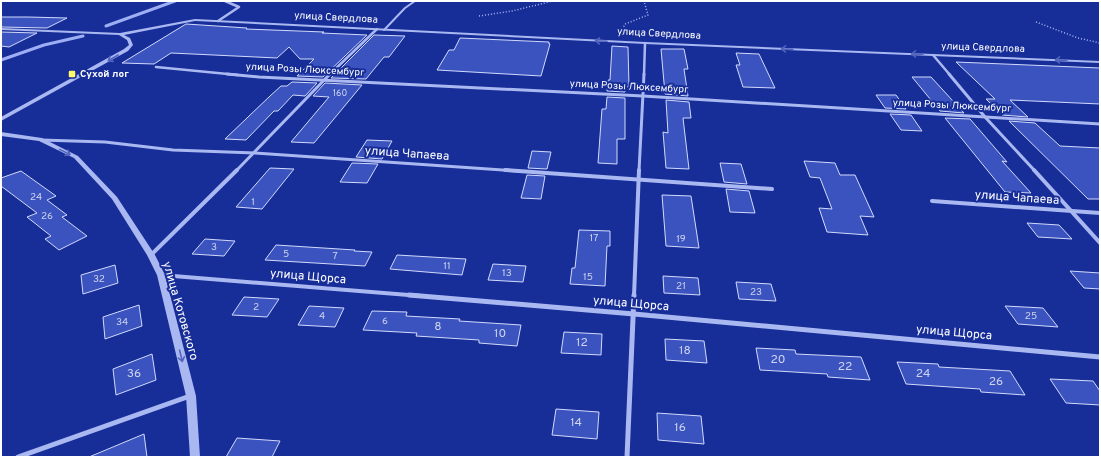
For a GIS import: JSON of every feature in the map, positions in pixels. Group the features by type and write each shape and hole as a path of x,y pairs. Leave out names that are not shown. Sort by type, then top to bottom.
{"street":[{"path":"218,21 240,7 225,1"},
{"name":"улица Свердлова","path":"120,34 195,20 645,43 1100,62"},
{"path":"1,29 120,34 129,39 131,45 126,50 1,119"},
{"path":"151,255 255,153 324,80 377,29"},
{"path":"627,457 645,43"},
{"path":"933,55 984,117 1100,242"},
{"name":"улица Розы Люксембург","path":"156,67 259,77 643,96 1100,124"},
{"name":"улица Котовского","path":"1,134 40,140 76,157 115,198 151,255 161,275 191,396 195,457"},
{"name":"улица Чапаева","path":"40,140 105,142 173,150 255,153 772,189"},
{"name":"улица Чапаева","path":"932,202 1100,213"},
{"name":"улица Щорса","path":"161,275 634,314 1100,357"},
{"path":"18,457 191,396"}],"lane":[{"path":"384,30 405,8 415,1"}],"path":[{"path":"479,16 512,11 553,1"},
{"path":"620,32 625,24 648,15 644,1"},
{"path":"1036,22 1078,38 1100,43"}],"building":[{"path":"1,17 67,18 47,28 1,27"},
{"path":"186,24 247,28 246,29 367,35 323,77 297,76 314,59 300,59 289,47 277,58 171,53 154,64 122,63"},
{"path":"1,32 37,33 9,47 1,46"},
{"path":"374,35 405,36 389,57 384,57 366,79 331,78"},
{"path":"460,38 549,42 550,44 541,76 437,70 449,50 454,50"},
{"path":"612,46 628,47 629,87 625,87 625,92 607,91 608,80 610,80"},
{"path":"661,49 684,49 688,69 684,69 688,96 665,94"},
{"path":"736,53 759,54 775,88 743,87 736,65 740,65"},
{"path":"956,62 1100,68 1100,104 1010,100 1028,117 1002,115 986,99 995,99"},
{"path":"912,77 931,77 964,113 940,111"},
{"path":"292,82 317,83 305,96 293,95 278,111 274,111 246,140 225,139 281,86 287,86"},
{"path":"325,83 362,85 314,143 291,142 329,97 313,96"},
{"path":"876,95 896,95 906,109 885,108"},
{"path":"607,97 625,98 625,139 617,139 617,164 598,163 602,109 606,109"},
{"path":"666,100 689,102 691,118 683,118 689,169 666,168 663,132 668,133"},
{"path":"890,114 911,115 922,131 901,130"},
{"path":"945,118 970,119 1007,162 1002,161 1031,193 1005,192"},
{"path":"1009,121 1035,123 1060,146 1100,148 1100,199 1088,199"},
{"path":"367,140 392,141 382,159 356,157"},
{"path":"532,151 551,152 547,169 528,168"},
{"path":"804,161 835,163 840,175 855,175 874,217 860,216 868,235 827,232 819,208 832,209 820,178 810,177"},
{"path":"352,163 378,164 367,183 340,182"},
{"path":"720,163 741,164 747,184 724,182"},
{"path":"270,168 294,169 262,209 236,207"},
{"path":"21,171 56,196 47,200 67,215 62,217 87,236 59,250 45,239 51,236 27,217 37,213 1,186 1,178"},
{"path":"527,175 545,176 541,199 521,198"},
{"path":"726,189 749,191 755,213 730,212"},
{"path":"662,195 691,196 699,248 666,246"},
{"path":"1027,223 1059,225 1072,239 1038,237"},
{"path":"579,230 610,231 610,246 607,246 605,286 570,284 572,268 575,268"},
{"path":"205,239 235,241 224,256 192,254"},
{"path":"276,245 372,252 365,266 265,260"},
{"path":"397,255 466,259 462,275 390,269"},
{"path":"493,264 526,266 523,282 488,280"},
{"path":"115,265 118,283 83,294 81,275"},
{"path":"1070,271 1100,273 1100,289 1084,288"},
{"path":"663,276 698,278 700,295 664,293"},
{"path":"736,282 771,284 776,301 739,299"},
{"path":"244,297 279,299 267,317 232,315"},
{"path":"139,305 142,326 105,339 103,317"},
{"path":"309,306 344,308 335,327 298,325"},
{"path":"1005,306 1043,308 1058,327 1018,324"},
{"path":"372,311 407,312 406,316 460,319 459,321 521,325 517,346 479,343 479,340 416,336 417,333 363,330"},
{"path":"564,332 602,334 601,355 561,353"},
{"path":"665,339 704,341 707,363 666,360"},
{"path":"756,348 795,350 796,354 861,357 870,380 828,377 827,374 760,370"},
{"path":"152,354 156,380 116,395 113,369"},
{"path":"897,362 938,364 939,367 1010,371 1025,395 981,392 980,389 906,384"},
{"path":"1050,379 1093,381 1100,391 1100,405 1066,403"},
{"path":"556,409 599,412 597,439 552,435"},
{"path":"657,413 701,416 704,444 658,440"},
{"path":"144,434 147,457 89,457"},
{"path":"237,438 280,441 272,457 226,457"}],"waterway":[{"path":"106,26 175,1"},
{"path":"1,60 44,45 83,36"}],"place":[{"name":"Сухой лог","path":"72,74"}]}
